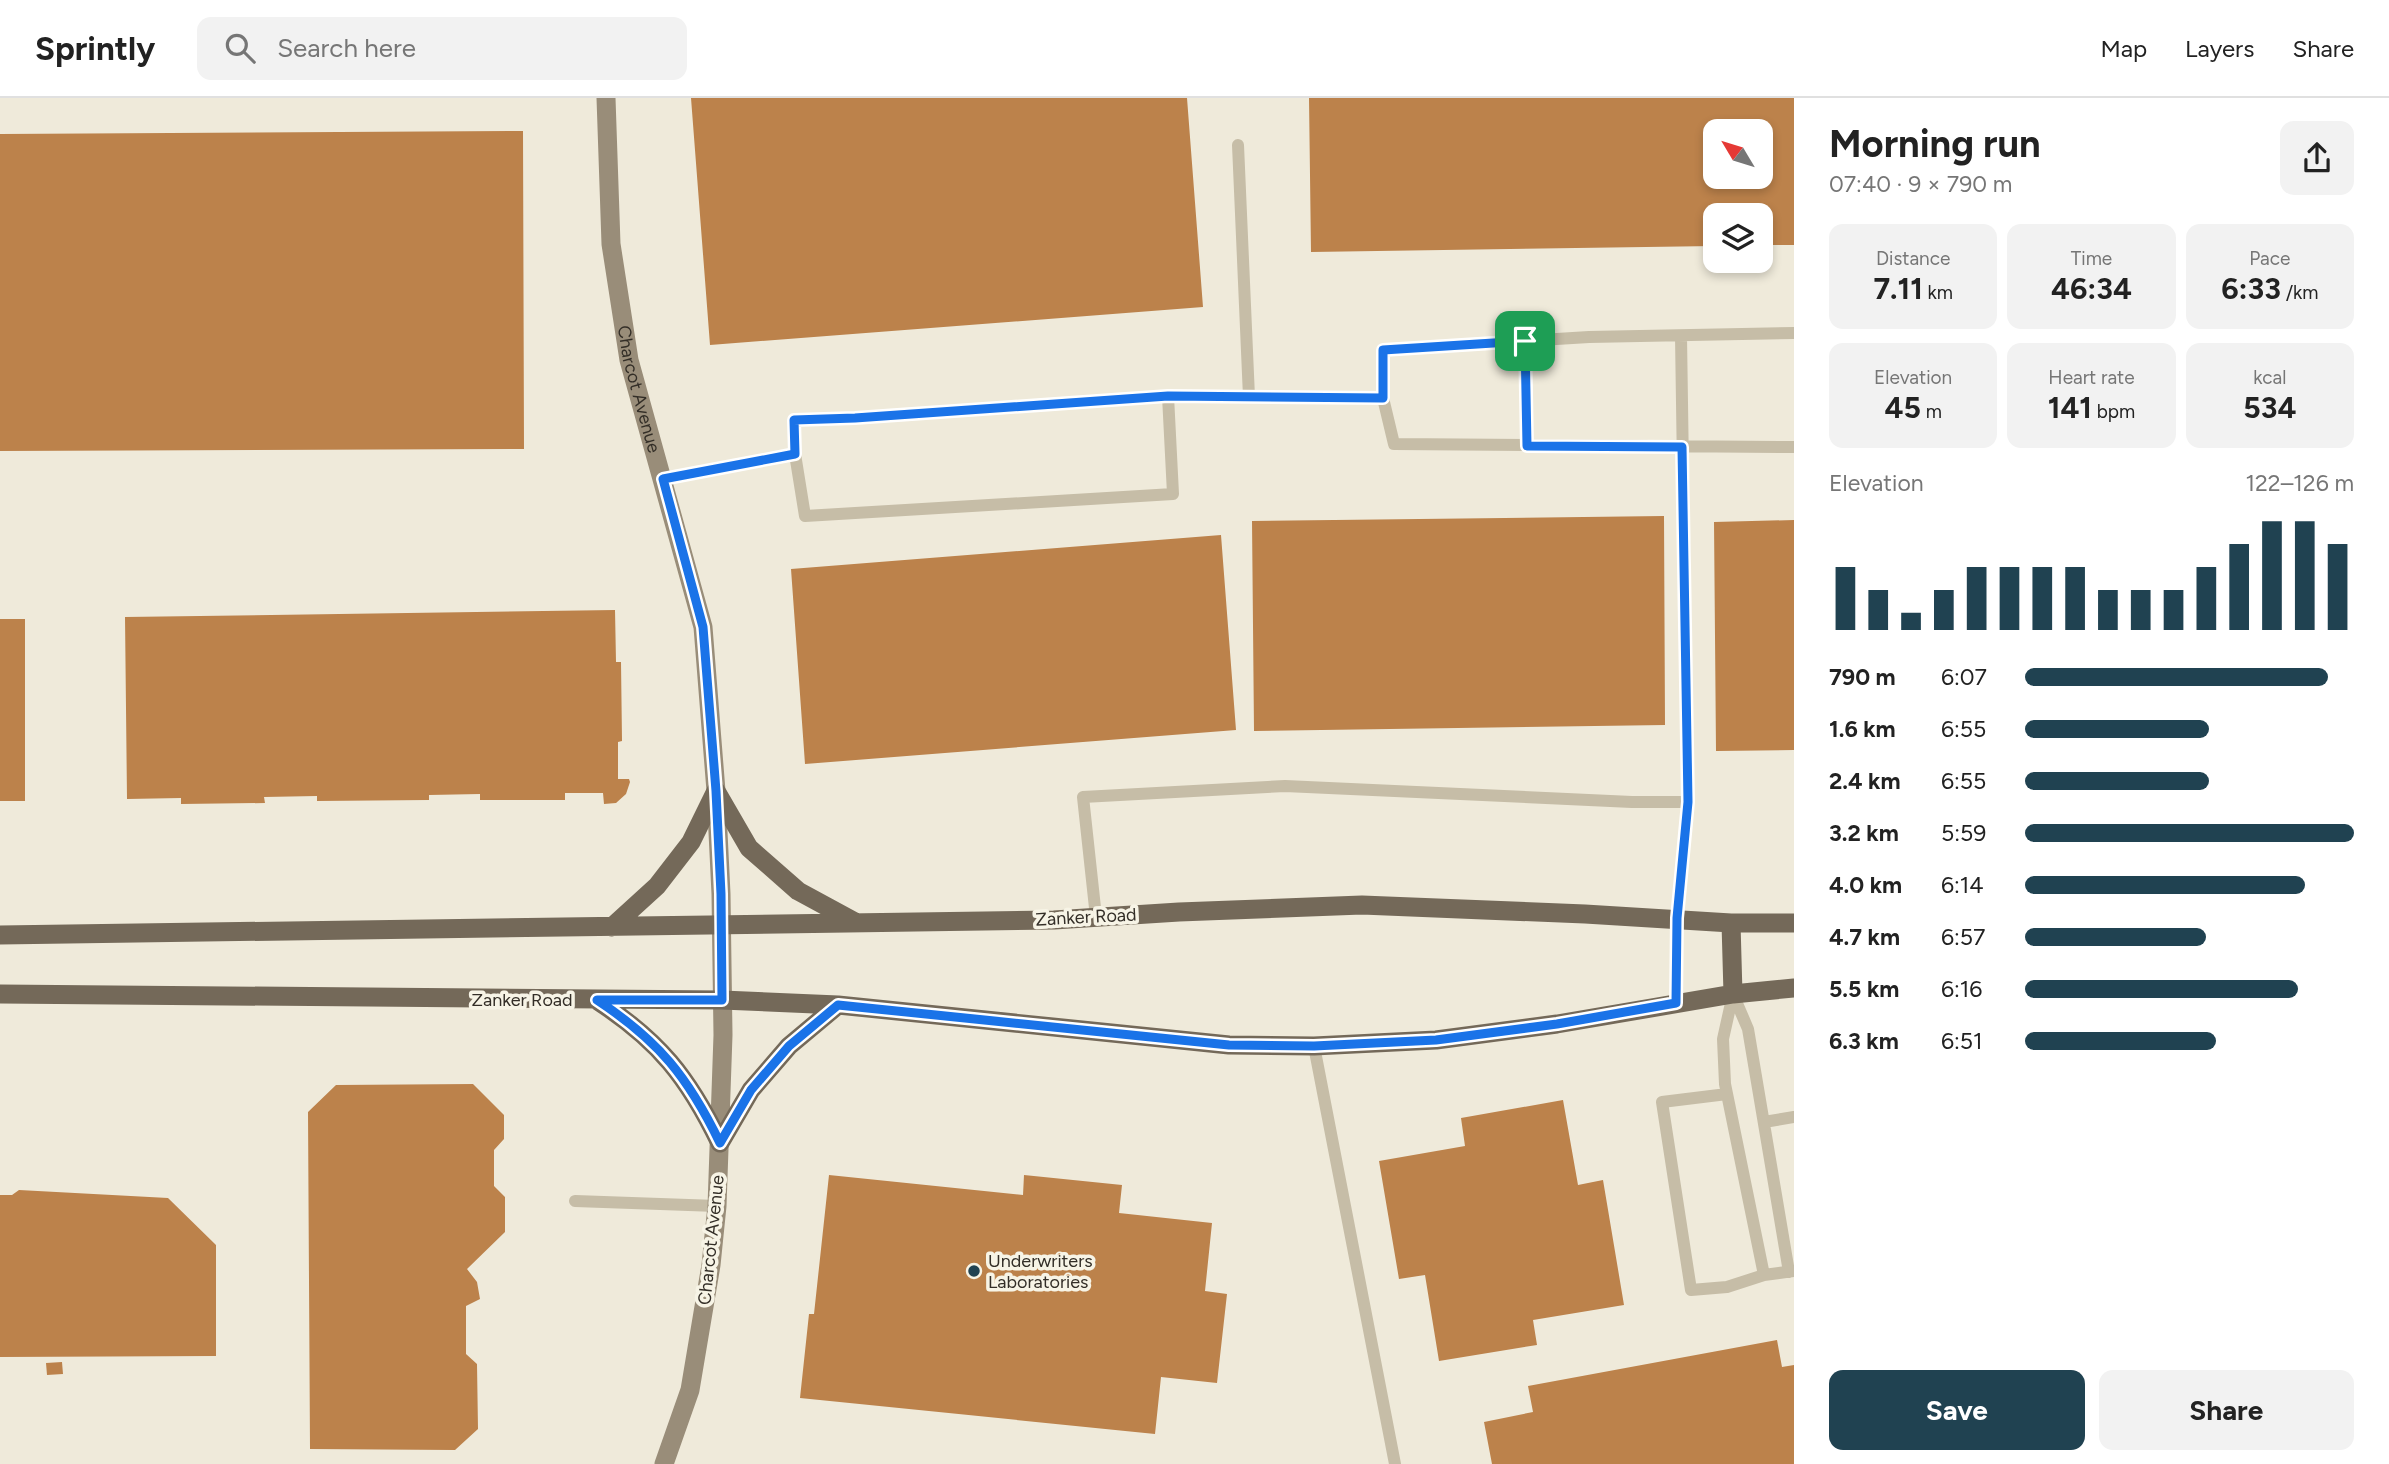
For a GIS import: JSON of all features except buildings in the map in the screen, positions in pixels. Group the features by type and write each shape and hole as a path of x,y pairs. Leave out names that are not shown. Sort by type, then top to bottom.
{"main road":[{"name":"Charcot Avenue","path":"606,98 611,244 629,360 703,627 716,791 722,1000 718,1206 690,1390 664,1464"},
{"path":"716,791 750,848 798,891 859,924"},
{"path":"612,927 657,886 691,842 716,791"},
{"name":"Zanker Road","path":"0,935 859,924 1362,905 1677,918 1731,923 1794,923"},
{"path":"1731,923 1733,994"},
{"name":"Zanker Road","path":"0,994 722,1000 838,1005 1229,1045 1314,1046 1436,1040 1557,1024 1733,994 1794,988"},
{"path":"597,1000 628,1021 656,1045 681,1074 701,1105 720,1143"},
{"path":"720,1143 751,1090 789,1046 838,1005"}],"lane":[{"path":"1238,145 1249,397"},
{"path":"1794,333 1525,341 1383,350 1383,398 1394,444 1794,447"},
{"path":"1676,1003 1677,918 1688,802 1681,336"},
{"path":"1525,341 1527,446"},
{"path":"1168,396 1173,494 805,516 795,454 794,420 1168,396 1383,398"},
{"path":"663,479 795,454"},
{"path":"1096,917 1083,797 1285,786 1632,802 1688,802"},
{"path":"1733,994 1723,1039 1727,1094 1764,1275"},
{"path":"1727,1094 1662,1102 1691,1290 1727,1287 1764,1275 1791,1271 1748,1029 1733,994"},
{"path":"1314,1046 1395,1464"},
{"path":"1764,1122 1794,1117"},
{"path":"575,1200 718,1206"}],"place":[{"name":"Underwriters Laboratories","path":"974,1271"}],"route":[{"path":"1525,341 1527,446 1682,447 1688,802 1677,918 1676,1003 1557,1024 1436,1040 1314,1046 1229,1045 838,1005 789,1046 751,1090 720,1143 701,1105 681,1074 656,1045 628,1021 597,1000 722,1000 716,791 703,627 663,479 795,454 794,420 1168,396 1383,398 1383,350 1525,341"}]}
